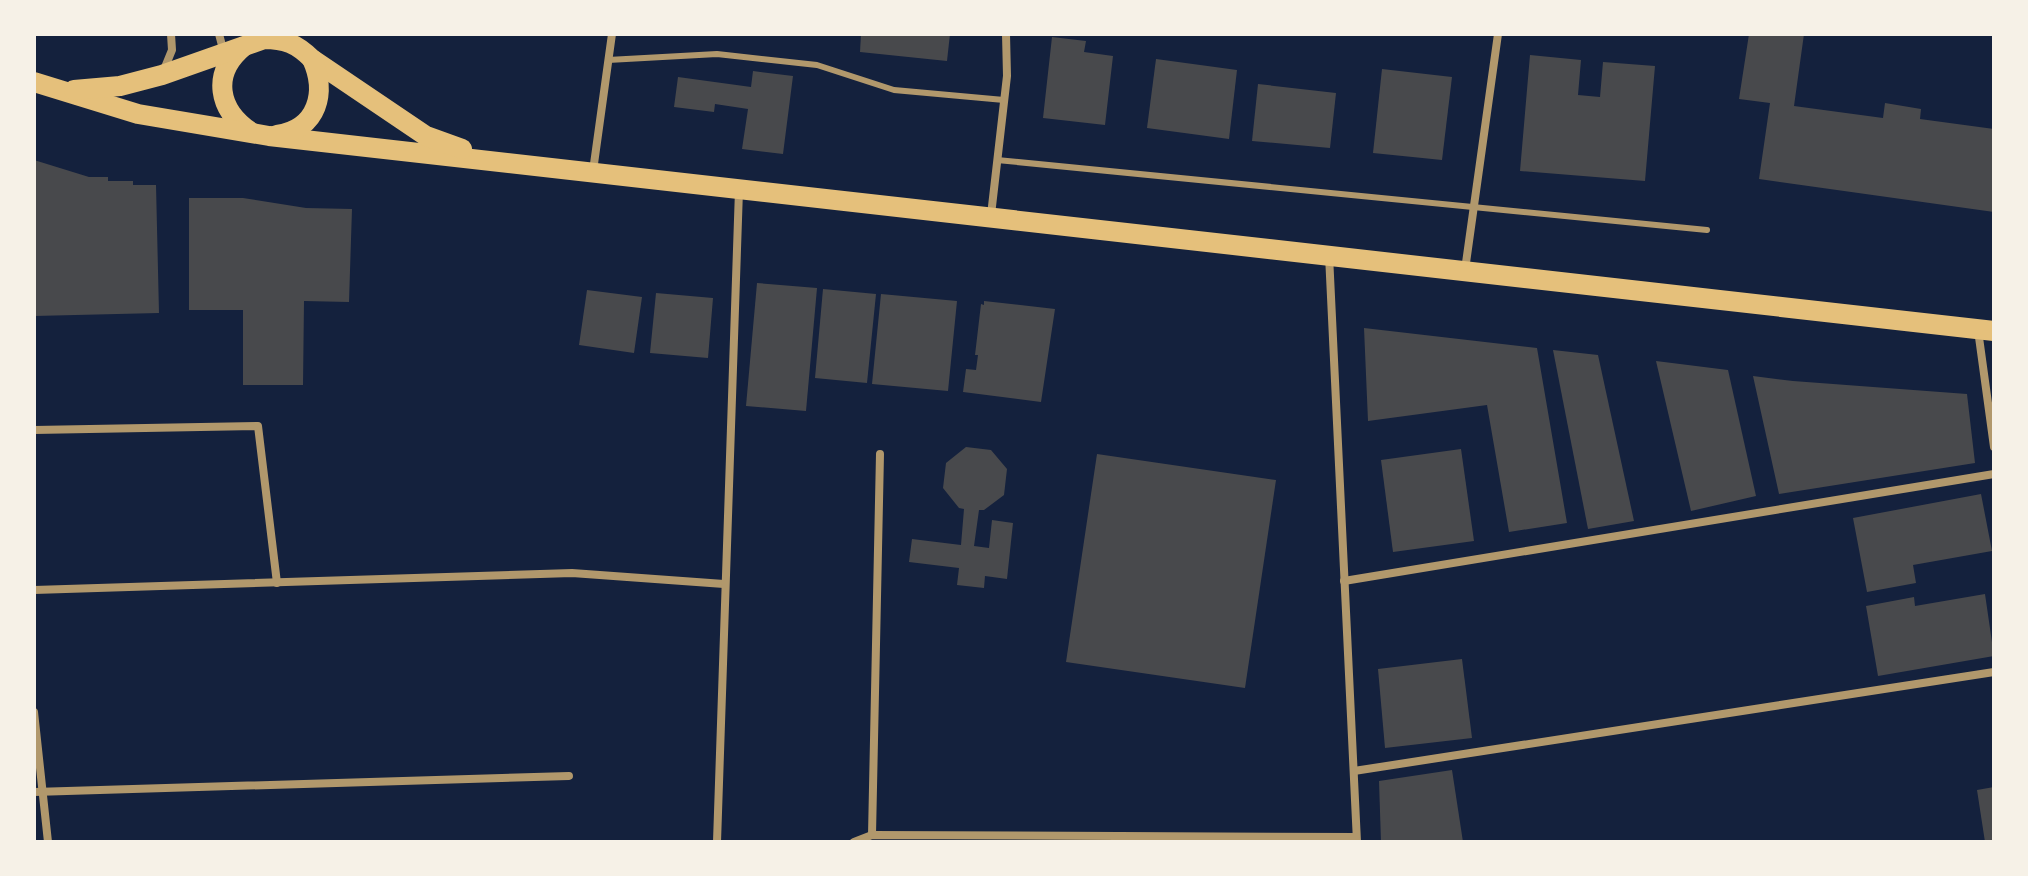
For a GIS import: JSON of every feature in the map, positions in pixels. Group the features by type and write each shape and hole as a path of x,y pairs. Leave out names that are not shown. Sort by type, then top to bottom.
{"main road":[{"path":"64,91 120,86 162,75 222,53 233,56 247,44 264,39 282,39 299,47 426,136 496,160"},
{"path":"222,53 222,90 226,107 236,122 260,134 287,134 303,125 314,111 320,94 319,75 299,47"},
{"path":"34,82 138,114 260,134 1986,330"}],"street":[{"path":"162,75 172,50 171,34"},
{"path":"593,171 612,34"},
{"path":"991,216 1007,76 1006,34"},
{"path":"1465,270 1498,34"},
{"path":"717,842 739,190"},
{"path":"854,842 872,835 1357,839 1329,255"},
{"path":"1986,330 1994,447"},
{"path":"34,430 258,426 277,583"},
{"path":"872,835 880,454"},
{"path":"1344,581 1994,474"},
{"path":"34,590 572,573 724,584"},
{"path":"1354,771 1994,672"},
{"path":"34,712 38,792 48,842"},
{"path":"38,792 569,776"}],"lane":[{"path":"608,60 717,54 817,65 894,90 1004,100"},
{"path":"997,160 1707,230"}],"building":[{"path":"861,34 950,34 947,61 860,52"},
{"path":"1749,34 1804,34 1794,106 1883,118 1885,103 1921,109 1920,119 1994,129 1994,212 1759,179 1770,103 1739,99"},
{"path":"1052,37 1086,41 1084,52 1113,56 1105,125 1043,118"},
{"path":"1530,55 1581,60 1578,95 1600,97 1603,62 1655,66 1645,181 1520,171"},
{"path":"1156,59 1237,70 1229,139 1147,128"},
{"path":"1382,69 1452,77 1442,160 1373,153"},
{"path":"753,71 793,76 783,154 742,149 748,109 715,104 714,112 674,107 678,77 751,87"},
{"path":"1258,84 1336,93 1330,148 1252,141"},
{"path":"34,160 89,177 108,177 108,181 156,185 159,313 34,316"},
{"path":"189,198 243,198 306,208 352,209 349,302 304,301 303,385 243,385 243,310 189,310"},
{"path":"757,283 817,288 806,411 746,406"},
{"path":"823,289 876,294 867,383 815,378"},
{"path":"587,290 642,297 634,353 579,345"},
{"path":"656,293 713,298 708,358 650,353"},
{"path":"881,294 957,301 948,391 872,384"},
{"path":"984,301 1055,309 1041,402 963,392 966,369 976,370 978,355 975,355 981,304 984,305"},
{"path":"1364,328 1537,348 1567,523 1509,532 1487,405 1368,421"},
{"path":"1553,350 1598,355 1634,521 1588,529"},
{"path":"1656,361 1728,370 1756,496 1691,511"},
{"path":"1753,376 1967,394 1975,463 1779,494"},
{"path":"966,447 991,450 1007,469 1004,495 984,510 979,510 974,546 989,548 992,520 1013,523 1007,579 985,576 984,588 957,585 959,568 909,562 912,539 961,545 964,509 959,508 943,488 946,463"},
{"path":"1461,449 1474,541 1393,552 1381,460"},
{"path":"1097,454 1276,480 1245,688 1066,662"},
{"path":"1981,494 1992,551 1913,565 1916,583 1867,592 1853,518"},
{"path":"1985,594 1994,656 1878,676 1866,606 1914,597 1915,606"},
{"path":"1462,659 1472,738 1385,748 1378,669"},
{"path":"1452,770 1463,842 1381,842 1379,781"},
{"path":"1994,787 1994,842 1985,842 1977,790"}]}
